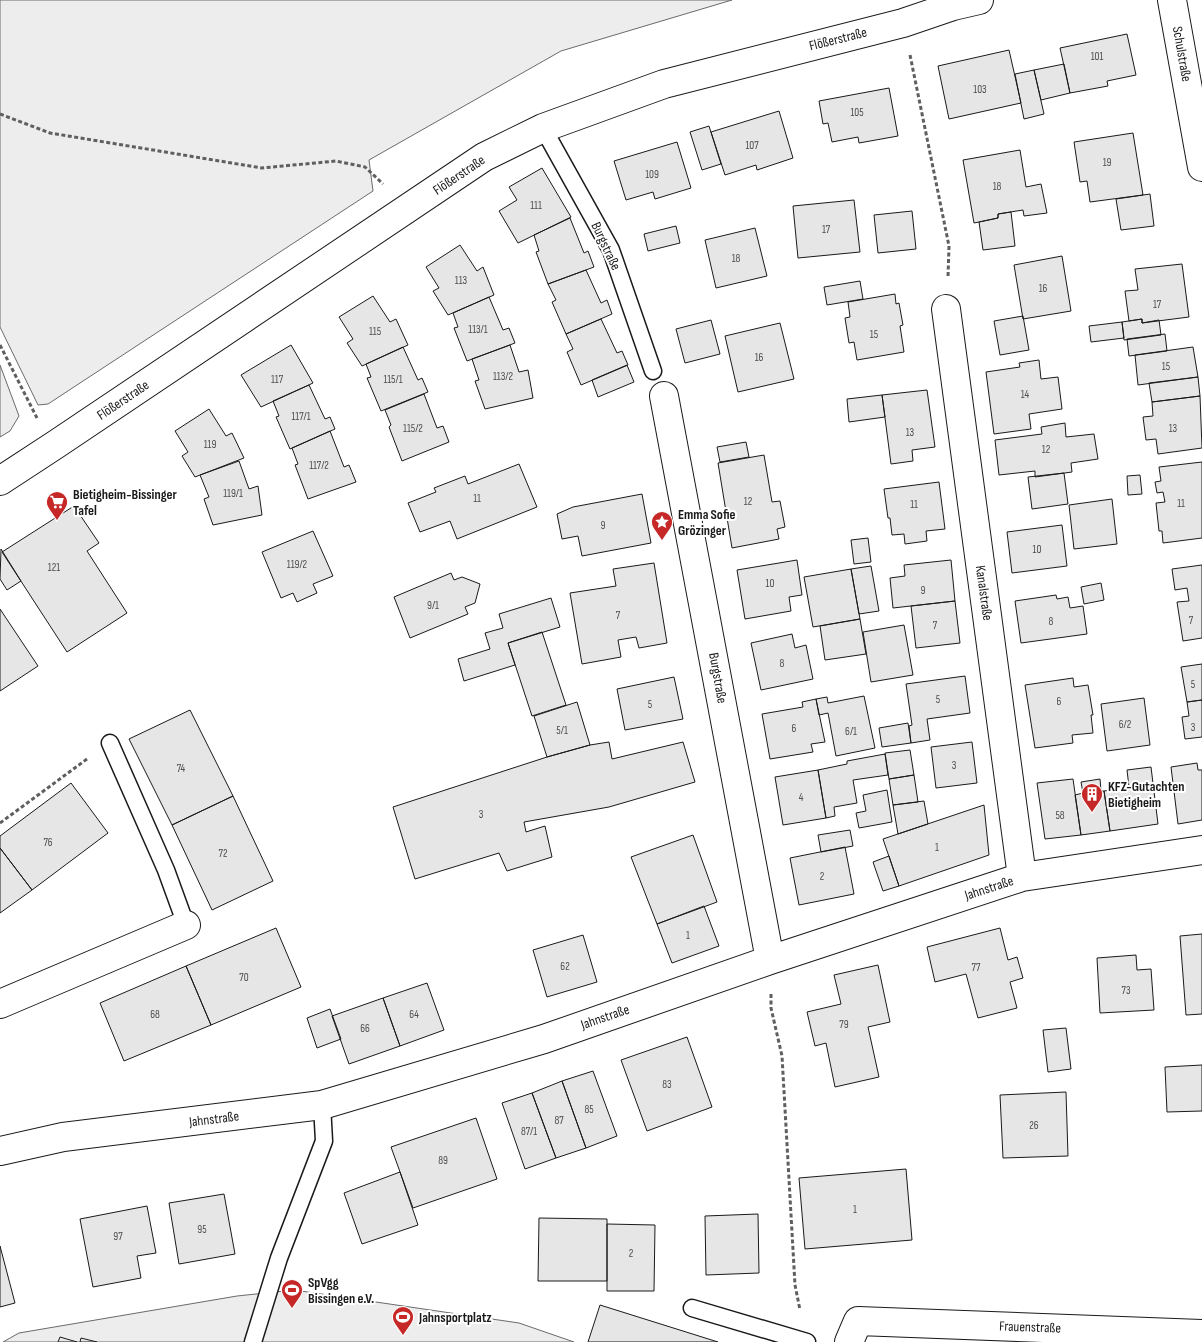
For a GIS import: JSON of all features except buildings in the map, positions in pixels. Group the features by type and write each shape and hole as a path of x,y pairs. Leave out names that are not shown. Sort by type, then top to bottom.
{"street":[{"name":"Flößerstraße","path":"0,480 55,446 484,157 543,128 664,84 903,23 953,6 979,0"},
{"name":"Schulstraße","path":"1172,0 1202,167"},
{"name":"Kanalstraße","path":"946,309 1022,877"},
{"name":"Burgstraße","path":"664,396 770,960"},
{"name":"Jahnstraße","path":"0,1151 62,1137 322,1106 544,1039 770,960 1022,877 1202,850"},
{"path":"0,1004 186,925"},
{"name":"Frauenstraße","path":"854,1331 1202,1334"}],"lane":[{"name":"Burgstraße","path":"543,128 611,250 653,371"},
{"path":"110,743 166,870 186,925"},
{"path":"252,1342 279,1258 324,1141 322,1106"},
{"path":"692,1308 806,1341"}],"path":[{"path":"903,23 949,246 946,309"},
{"path":"0,114 50,133 262,168 336,161 365,167 388,188 404,212"},
{"path":"0,345 36,418"},
{"path":"0,823 110,743"},
{"path":"770,960 771,1008 782,1056 795,1286 806,1341"}],"shaded area":[{"path":"0,0 732,0 561,51 369,160 373,191 48,404 38,405 0,327"},
{"path":"0,365 19,416 10,431 0,437"},
{"name":"SpVgg Bissingen e.V.","path":"294,1290 519,1323 574,1342 3,1342 19,1333 237,1296"}],"place":[{"name":"Bietigheim-Bissinger Tafel","path":"57,521"},
{"name":"Emma Sofie Grözinger","path":"662,541"},
{"name":"KFZ-Gutachten Bietigheim","path":"1092,813"},
{"name":"SpVgg Bissingen e.V.","path":"292,1309"},
{"name":"Jahnsportplatz","path":"403,1336"}]}
